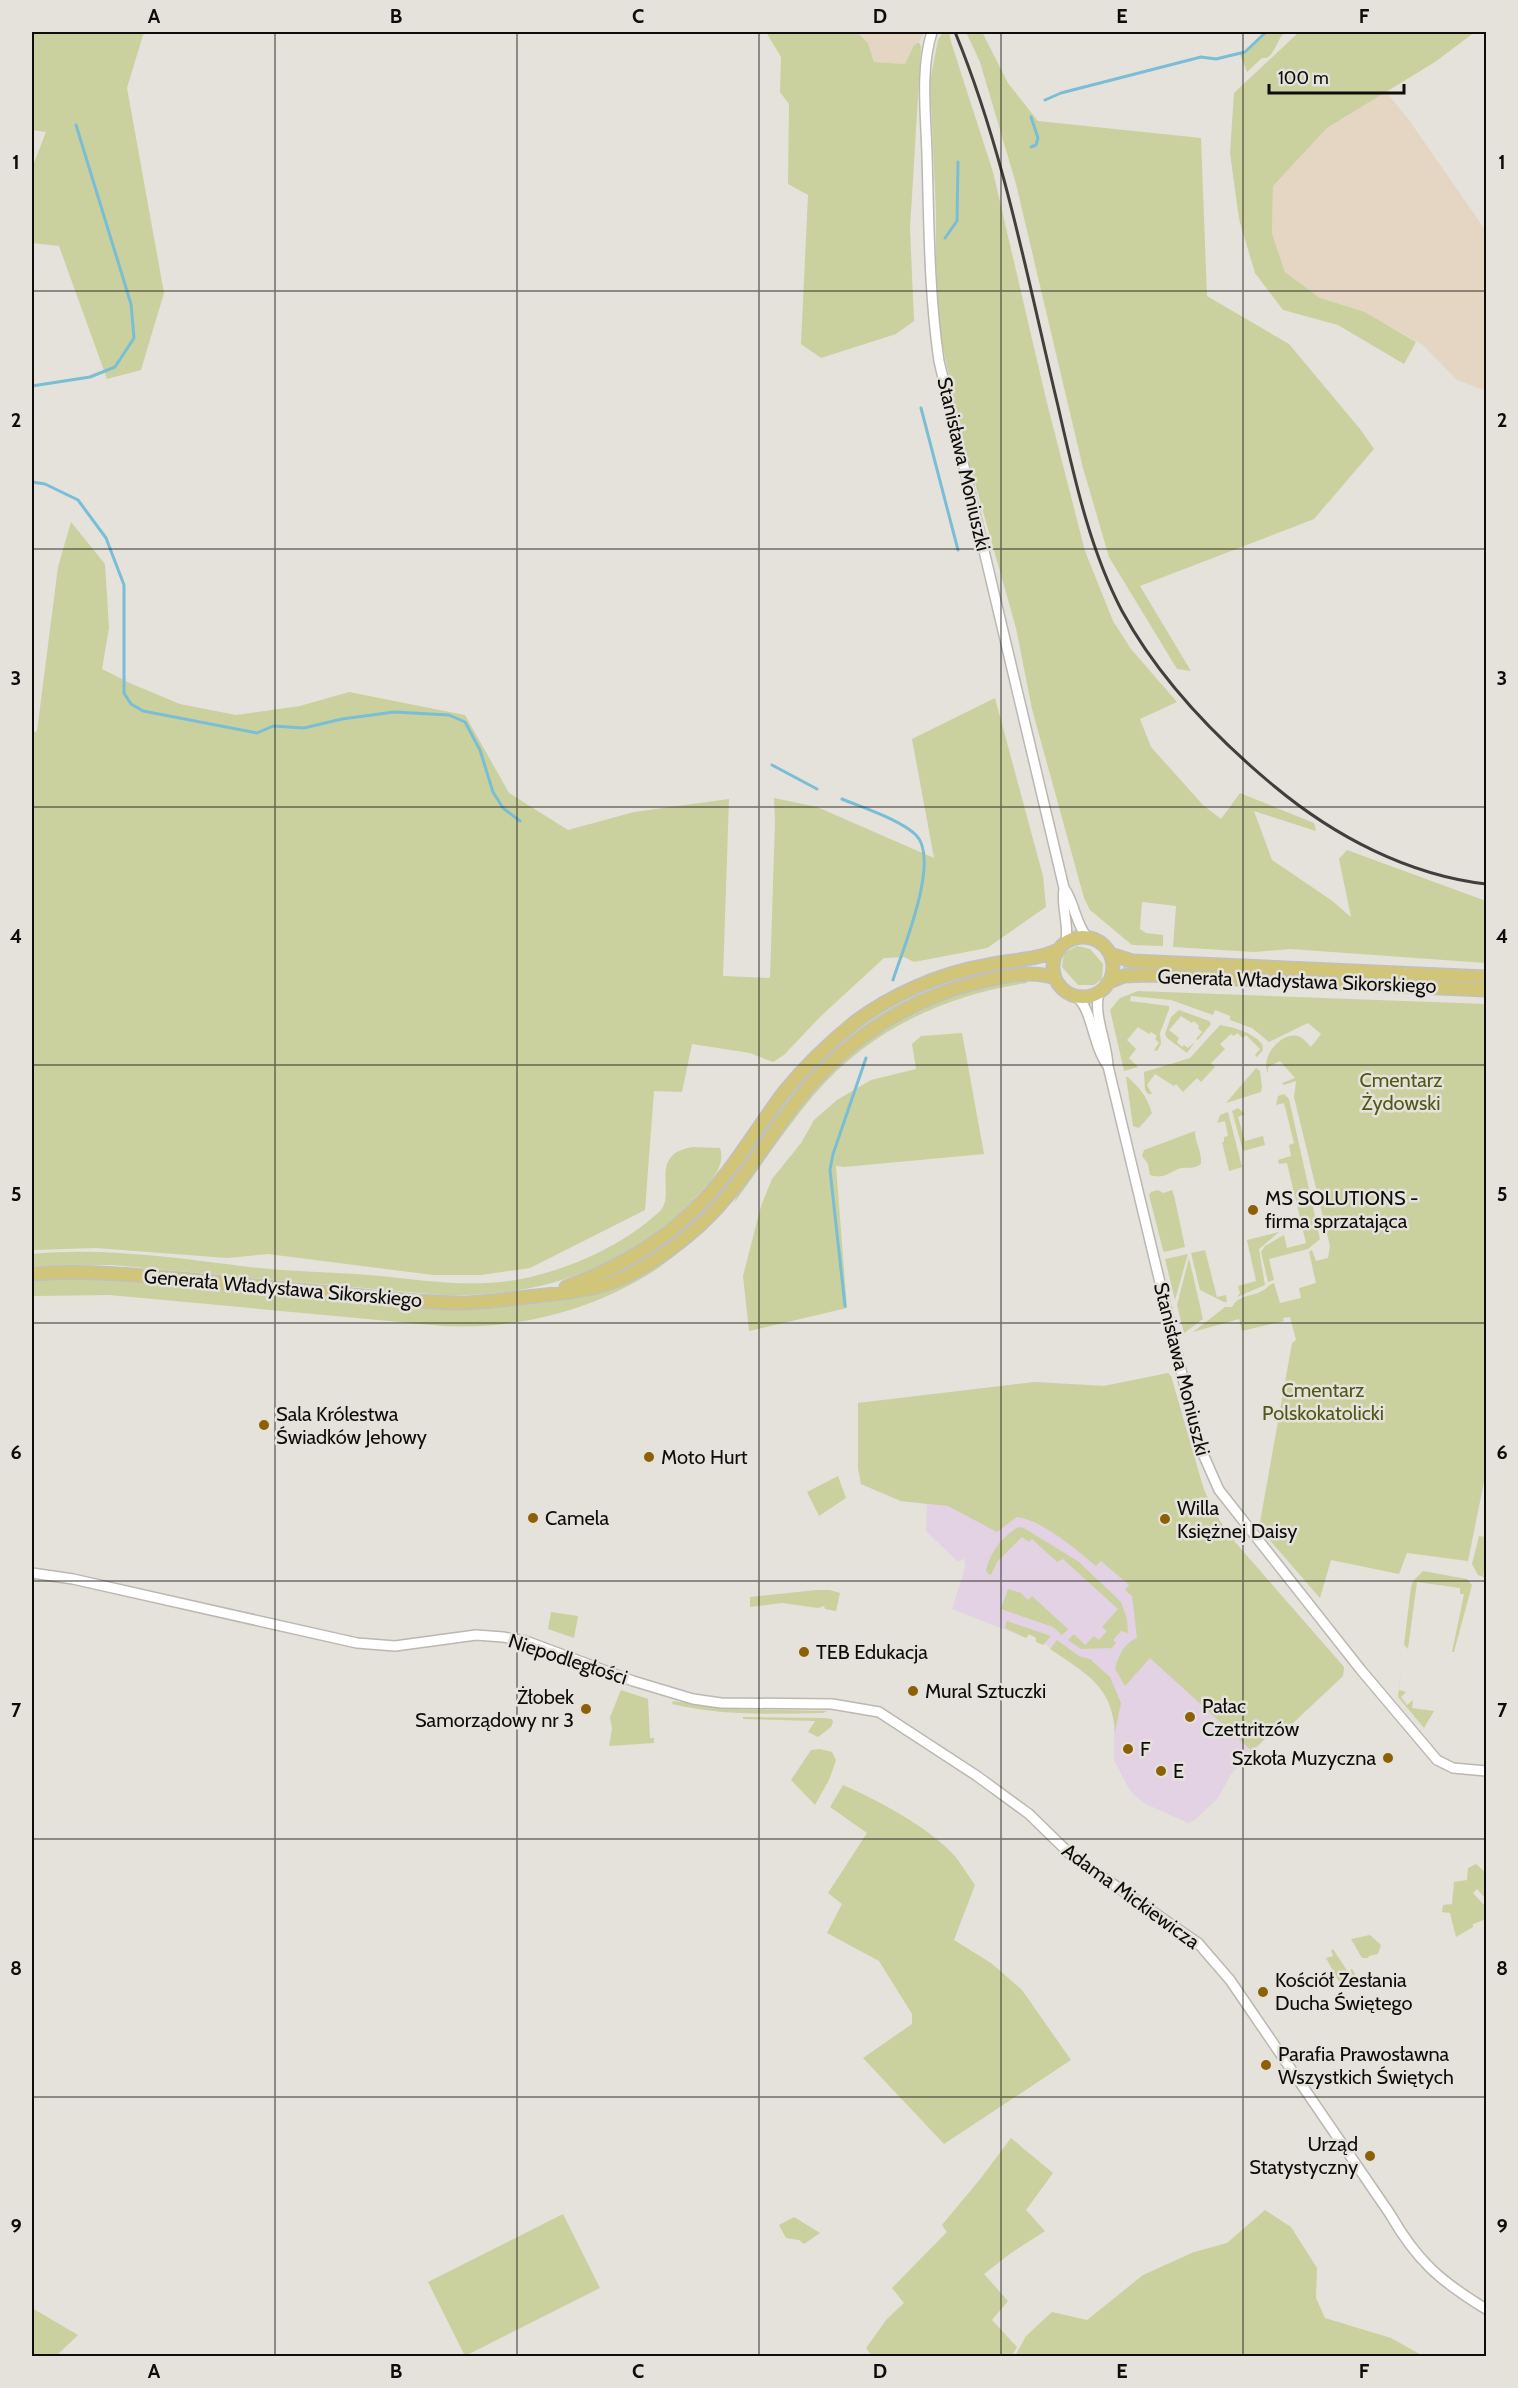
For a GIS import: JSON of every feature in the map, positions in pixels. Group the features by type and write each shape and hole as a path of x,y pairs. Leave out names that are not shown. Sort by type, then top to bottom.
{"main road":[{"path":"1087,937 1098,941 1110,954 1113,965 1109,982 1099,992 1084,997 1063,990 1054,978 1053,961 1062,946 1073,938 1087,937"},
{"name":"Generała Władysława Sikorskiego","path":"32,1274 111,1272 460,1303 498,1302 534,1296 572,1285 636,1254 673,1228 699,1205 802,1071 822,1050 858,1021 900,996 939,978 983,965 1039,957 1062,946"},
{"name":"Generała Władysława Sikorskiego","path":"1110,954 1132,961 1486,977"},
{"name":"Generała Władysława Sikorskiego","path":"534,1296 559,1295 627,1276 662,1256 680,1242 725,1199 814,1080 847,1048 882,1023 918,1004 971,984 1020,975 1043,975 1054,978"},
{"name":"Generała Władysława Sikorskiego","path":"1109,982 1124,976 1148,975 1486,990"}],"street":[{"name":"Stanisława Moniuszki","path":"932,32 928,45 925,98 931,301 938,351 1064,888 1072,901 1079,926 1087,937"},
{"name":"Stanisława Moniuszki","path":"1062,946 1067,929 1062,905 1064,888"},
{"name":"Stanisława Moniuszki","path":"1099,992 1097,1006 1107,1046 1108,1066 1199,1445 1209,1470 1219,1490 1244,1524 1425,1746 1444,1766 1466,1771 1486,1771"},
{"name":"Stanisława Moniuszki","path":"1076,996 1084,1005 1097,1049 1108,1066"},
{"name":"Niepodległości","path":"32,1573 73,1579 357,1643 395,1646 476,1635 526,1641 643,1684 693,1699 721,1703 832,1704 857,1708"},
{"name":"Adama Mickiewicza","path":"857,1708 879,1712 894,1720 977,1776 1029,1814 1071,1855 1204,1948 1230,1980 1390,2214 1407,2243 1436,2275 1486,2308"}],"shaded area":[{"path":"857,32 924,32 919,42 914,45 905,64 874,62 868,43"},
{"path":"1386,92 1409,120 1486,231 1486,391 1457,380 1423,345 1365,312 1320,298 1285,272 1272,233 1273,186 1327,128"},
{"path":"1168,1373 1171,1376 1204,1490 1220,1521 1235,1542 1344,1667 1343,1676 1277,1738 1271,1733 1231,1774 1219,1797 1195,1820 1188,1823 1146,1804 1128,1787 1114,1760 1114,1713 1106,1695 1096,1682 1045,1644 1036,1642 1036,1638 1029,1634 1026,1638 952,1609 965,1568 964,1558 958,1562 926,1531 927,1504 901,1501 861,1484 858,1468 858,1403 1035,1382 1104,1386"}],"green space":[{"path":"32,32 148,32 143,35 127,88 164,293 141,370 107,379 59,246 32,243 32,168 46,132 32,130"},
{"path":"766,32 857,32 868,43 874,62 905,64 914,45 919,42 921,47 910,229 914,321 896,334 821,358 801,344 808,195 788,184 789,104 780,92 781,57"},
{"path":"943,32 949,32 993,172 1047,403 1085,551 1113,621 1131,649 1177,702 1140,719 1151,747 1203,805 1221,819 1240,793 1314,823 1316,831 1254,811 1272,860 1331,900 1351,917 1339,859 1347,850 1486,901 1486,963 1290,949 1254,952 1173,947 1176,906 1142,902 1140,929 1146,933 1163,935 1163,946 1132,945 1090,910 1084,898 1032,709 1016,628 964,444 939,330 930,81 938,40"},
{"path":"966,32 982,32 1008,83 1038,121 1201,138 1207,296 1289,344 1374,449 1314,519 1140,586 1191,671 1177,669 1109,557 1083,468 1016,184 980,62"},
{"path":"1265,32 1285,32 1270,55 1262,58 1247,72 1240,54 1245,54"},
{"path":"1299,32 1475,32 1435,62 1327,128 1273,186 1272,233 1285,272 1320,298 1365,312 1416,342 1404,364 1338,325 1283,310 1255,273 1239,219 1230,153 1234,93"},
{"path":"71,522 105,564 109,628 102,669 132,684 180,704 236,715 300,706 349,692 465,715 509,793 568,830 634,812 729,799 723,976 770,978 774,798 817,807 934,858 912,739 995,698 1043,876 1046,907 987,948 914,962 904,957 884,958 821,1016 784,1055 773,1062 750,1053 692,1044 682,1092 654,1091 645,1210 530,1268 481,1275 433,1275 268,1254 227,1258 96,1248 32,1250 32,733 37,731 58,567"},
{"path":"1077,946 1090,949 1103,964 1102,979 1094,985 1078,985 1062,967 1064,953"},
{"path":"1025,964 1025,969 991,974 853,1038 703,1215 700,1211 797,1086 847,1037 873,1018 927,990 990,971"},
{"path":"1123,965 1486,980 1486,985 1123,970"},
{"path":"1027,980 1027,983 966,997 937,1007 883,1035 858,1053 835,1073 802,1109 734,1203 738,1193 800,1107 823,1080 866,1041 891,1025 943,1000 998,984"},
{"path":"1138,991 1486,1004 1486,1482 1484,1482 1468,1561 1407,1553 1399,1574 1331,1560 1320,1598 1259,1528 1292,1343 1296,1340 1290,1317 1283,1318 1284,1321 1242,1331 1239,1319 1193,1332 1225,1307 1232,1307 1241,1298 1262,1291 1274,1283 1280,1303 1301,1298 1299,1288 1316,1283 1309,1252 1312,1250 1316,1261 1328,1258 1330,1246 1294,1097 1296,1081 1284,1085 1282,1083 1295,1078 1280,1061 1268,1067 1268,1073 1266,1066 1270,1052 1281,1040 1294,1036 1301,1038 1311,1047 1321,1034 1308,1023 1269,1042 1252,1028 1230,1020 1230,1016 1215,1010 1213,1015 1171,1000 1131,996 1130,1001 1169,1006 1169,1009 1160,1033 1161,1044 1157,1051 1154,1050 1159,1043 1155,1039 1157,1036 1138,1027 1127,1040 1136,1049 1129,1058 1138,1067 1124,1071 1110,1010 1120,998"},
{"path":"1179,1010 1209,1021 1211,1024 1198,1040 1196,1039 1202,1032 1199,1026 1194,1021 1192,1023 1181,1016 1169,1030 1179,1038 1177,1042 1182,1047 1184,1045 1188,1048 1195,1042 1187,1053 1165,1034 1171,1017"},
{"path":"1220,1025 1249,1034 1262,1044 1263,1050 1257,1057 1255,1055 1260,1049 1246,1035 1243,1038 1237,1033 1234,1036 1231,1034 1220,1044 1225,1049 1211,1063 1215,1067 1201,1082 1197,1078 1183,1092 1176,1084 1174,1086 1155,1074 1147,1085 1152,1094 1148,1094 1145,1090 1144,1072 1190,1058"},
{"path":"962,1033 984,1154 836,1166 847,1308 749,1331 743,1276 761,1206 772,1179 801,1143 814,1120 837,1100 871,1080 916,1069 912,1044 921,1036"},
{"path":"1256,1068 1260,1071 1261,1092 1226,1103"},
{"path":"1126,1077 1143,1094 1152,1113 1139,1128 1133,1126"},
{"path":"1284,1094 1289,1099 1320,1239 1308,1249 1269,1259 1274,1280 1268,1282 1261,1252 1265,1246 1284,1235 1287,1248 1306,1243 1287,1163 1279,1164 1278,1160 1291,1156 1289,1145 1294,1143 1284,1103 1276,1105 1278,1096"},
{"path":"1238,1108 1245,1114 1238,1117 1245,1141 1263,1136 1265,1145 1243,1151 1232,1111"},
{"path":"1228,1112 1242,1167 1229,1171 1222,1142 1224,1142 1224,1137 1228,1136 1225,1121 1217,1123 1220,1115"},
{"path":"1195,1131 1201,1164 1178,1169 1162,1176 1150,1175 1148,1164 1142,1156 1144,1150"},
{"path":"693,1147 720,1148 721,1162 716,1174 707,1185 671,1220 643,1242 613,1260 548,1284 513,1291 478,1295 441,1295 112,1265 32,1266 32,1254 86,1252 140,1254 266,1269 451,1283 486,1283 521,1279 558,1269 612,1246 644,1224 664,1205 667,1166 671,1158 679,1151"},
{"path":"1158,1190 1163,1193 1172,1190 1185,1247 1164,1252 1163,1250 1149,1195"},
{"path":"705,1227 707,1229 657,1269 608,1296 554,1314 499,1325 443,1326 110,1295 32,1296 32,1279 129,1279 421,1307 488,1308 551,1298 629,1281 666,1260"},
{"path":"1279,1232 1259,1249 1265,1285 1237,1297 1240,1293 1238,1286 1256,1281 1247,1240"},
{"path":"1205,1250 1217,1297 1226,1295 1227,1302 1200,1290 1191,1253"},
{"path":"1188,1254 1175,1300 1165,1259"},
{"path":"1189,1258 1203,1319 1184,1333 1177,1305"},
{"path":"1168,1373 1171,1376 1204,1490 1220,1521 1235,1542 1344,1667 1343,1676 1277,1738 1271,1733 1252,1751 1150,1658 1125,1686 1115,1669 1122,1651 1128,1643 1137,1638 1132,1596 1125,1590 1129,1585 1101,1561 1096,1566 1059,1537 1027,1520 1017,1517 997,1532 948,1506 901,1501 861,1484 858,1468 858,1403 1035,1382 1104,1386"},
{"path":"838,1476 846,1498 819,1516 807,1492"},
{"path":"1018,1527 1024,1528 1079,1562 1121,1602 1127,1619 1128,1633 1121,1631 1113,1640 1116,1643 1112,1648 1081,1649 1068,1640 1074,1634 1085,1645 1094,1636 1099,1640 1107,1631 1102,1627 1118,1609 1063,1559 1057,1562 1032,1539 1029,1542 1022,1537 997,1562 991,1575 988,1574 986,1570 994,1551 1002,1540"},
{"path":"1479,1536 1486,1537 1486,1566 1483,1575 1486,1578 1478,1575 1472,1564"},
{"path":"1423,1571 1467,1579 1472,1585 1454,1652 1452,1652 1464,1594 1460,1594 1460,1588 1417,1582 1408,1649 1404,1645 1411,1587 1413,1581"},
{"path":"1008,1589 1021,1593 1028,1600 1032,1596 1068,1629 1062,1635 1053,1627 1001,1609"},
{"path":"816,1590 840,1593 836,1611 825,1609 824,1606 818,1608 782,1603 750,1607 750,1597"},
{"path":"551,1612 578,1616 574,1638 548,1629"},
{"path":"1007,1621 1051,1636 1043,1645 1036,1642 1036,1638 1029,1634 1026,1638 1005,1628"},
{"path":"1057,1640 1079,1656 1090,1659 1110,1677 1121,1703 1115,1732 1113,1716 1102,1691 1085,1673 1050,1649"},
{"path":"1402,1662 1399,1690 1406,1692 1401,1697 1407,1705 1413,1700 1412,1708 1434,1711 1424,1728 1398,1697"},
{"path":"621,1690 648,1699 650,1738 654,1738 654,1743 609,1746 612,1729 610,1717"},
{"path":"673,1701 733,1709 827,1711 785,1714 710,1711 672,1704"},
{"path":"743,1717 824,1718 832,1719 833,1722 831,1727 818,1737 808,1732 815,1721 743,1719"},
{"path":"820,1749 832,1752 836,1760 829,1780 815,1805 791,1780 811,1750"},
{"path":"843,1785 886,1806 929,1833 956,1858 975,1885 954,1940 991,1963 1022,1990 1071,2060 944,2144 863,2058 912,2024 912,2014 879,1961 827,1933 842,1904 828,1893 867,1833 830,1807"},
{"path":"1476,1864 1486,1873 1486,1899 1477,1889 1473,1893 1486,1907 1486,1919 1473,1924 1473,1927 1456,1937 1450,1913 1442,1912 1443,1905 1452,1904 1454,1882 1467,1880 1468,1868"},
{"path":"1370,1935 1381,1945 1378,1954 1362,1958 1351,1939"},
{"path":"1333,1949 1348,1972 1352,1969 1356,1976 1341,1985 1326,1958 1333,1956 1331,1950"},
{"path":"1011,2138 1053,2173 1026,2210 1045,2231 984,2274 1008,2301 992,2320 1017,2347 1012,2356 872,2356 866,2348 887,2319 904,2303 892,2288 947,2232 942,2225"},
{"path":"1265,2210 1291,2227 1317,2268 1316,2298 1325,2318 1391,2338 1423,2356 1015,2356 1026,2336 1052,2312 1087,2320 1143,2275 1194,2252 1227,2243"},
{"path":"563,2214 600,2288 465,2356 428,2282"},
{"path":"794,2217 820,2233 804,2244 799,2240 786,2238 779,2225"},
{"path":"32,2308 78,2335 56,2356 32,2356"}],"waterway":[{"path":"1045,100 1061,93 1201,57 1216,59 1245,52 1266,32"},
{"path":"1031,117 1038,138 1036,145 1031,147"},
{"path":"32,386 90,377 115,367 134,338 131,304 76,125"},
{"path":"945,238 957,221 958,162"},
{"path":"921,408 958,550"},
{"path":"32,482 45,484 78,500 106,538 124,585 124,693 131,704 143,711 257,733 273,726 304,728 342,719 394,712 449,715 465,722 480,750 493,792 503,808 520,821"},
{"path":"772,765 817,789"},
{"path":"842,799 880,814 909,829 916,835 923,847 922,884 911,928 893,980"},
{"path":"845,1306 830,1170 833,1154 866,1058"}],"railway":[{"path":"955,32 988,123 1014,217 1070,459 1091,537 1110,587 1137,636 1190,706 1231,748 1297,804 1347,837 1400,862 1428,872 1486,884"}],"place":[{"name":"MS SOLUTIONS - firma sprzatająca","path":"1253,1210"},
{"name":"Sala Królestwa Świadków Jehowy","path":"264,1425"},
{"name":"Moto Hurt","path":"649,1457"},
{"name":"Camela","path":"533,1518"},
{"name":"Willa Księżnej Daisy","path":"1165,1519"},
{"name":"TEB Edukacja","path":"804,1652"},
{"name":"Mural Sztuczki","path":"913,1691"},
{"name":"Żłobek Samorządowy nr 3","path":"586,1709"},
{"name":"Pałac Czettritzów","path":"1190,1717"},
{"name":"F","path":"1128,1749"},
{"name":"Szkoła Muzyczna","path":"1388,1758"},
{"name":"E","path":"1161,1771"},
{"name":"Kościół Zesłania Ducha Świętego","path":"1263,1992"},
{"name":"Parafia Prawosławna Wszystkich Świętych","path":"1266,2065"},
{"name":"Urząd Statystyczny","path":"1370,2156"}],"park label":[{"name":"Cmentarz Żydowski","path":"1401,1092"},
{"name":"Cmentarz Polskokatolicki","path":"1323,1402"}]}
